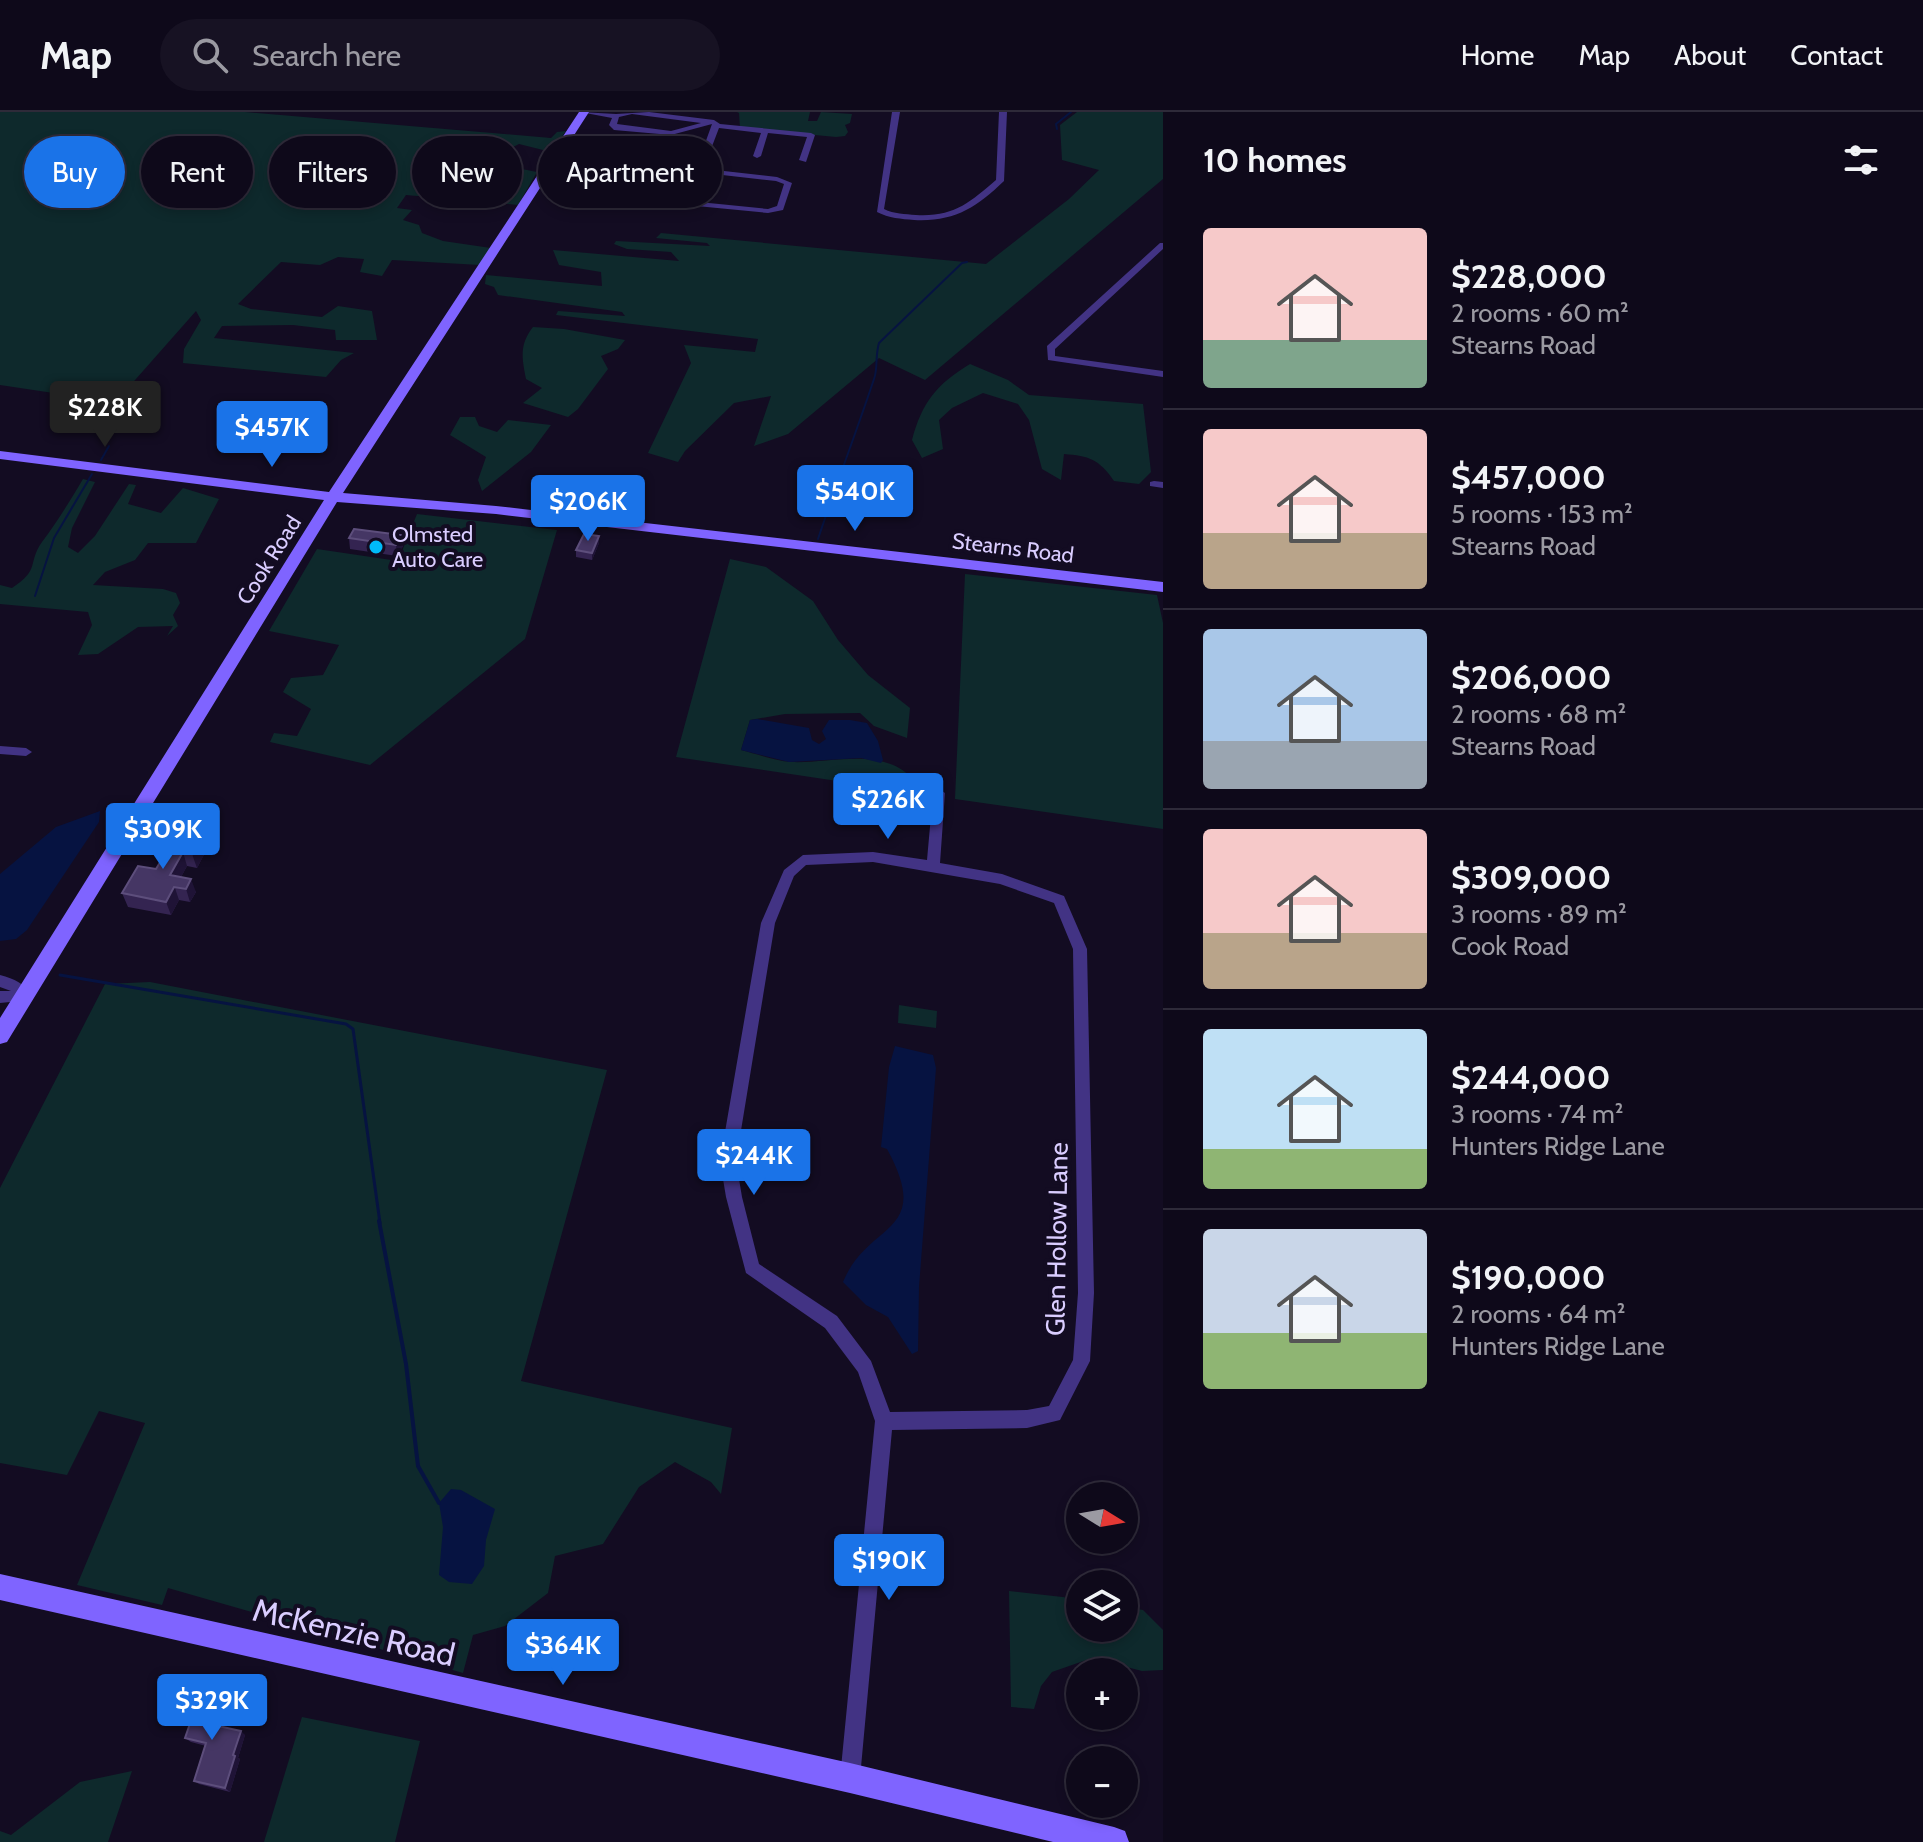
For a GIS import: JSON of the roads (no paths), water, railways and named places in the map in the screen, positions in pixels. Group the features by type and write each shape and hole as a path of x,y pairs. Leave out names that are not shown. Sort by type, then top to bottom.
{"street":[{"path":"584,112 616,116 632,112 811,135 803,160"},
{"name":"Cook Road","path":"572,136 584,112"},
{"path":"896,112 880,210 893,215 929,219 955,216 1000,181 1003,112"},
{"path":"616,116 613,123 617,128 671,133 714,124"},
{"path":"711,136 714,124"},
{"path":"757,156 765,131"},
{"path":"582,157 777,179 788,183 780,208 768,211 557,191 553,187 556,167 582,157"},
{"name":"Cook Road","path":"0,1036 333,497 538,194"},
{"path":"1163,245 1050,348 1051,358 1163,374"},
{"name":"Stearns Road","path":"0,455 333,497 496,510 1163,587"},
{"path":"0,750 26,752"},
{"path":"850,1778 884,1421 865,1367 831,1322 752,1268 728,1161 768,923 789,873 803,860 873,857 933,866 939,793"},
{"name":"Glen Hollow Lane","path":"884,1421 1037,1418 1054,1414 1081,1361 1086,1293 1080,949 1059,900 1002,879 933,866"},
{"path":"0,981 13,984 25,996"},
{"path":"0,997 25,996"},
{"name":"McKenzie Road","path":"0,1587 850,1778 1114,1842"}],"waterway":[{"path":"1057,129 1056,124 1071,112"},
{"path":"818,539 874,379 879,343 962,263 967,262"},
{"path":"101,460 109,446"},
{"path":"35,596 54,538 92,474"},
{"path":"60,975 346,1024 353,1029 380,1223"},
{"path":"379,1221 406,1364 418,1466 439,1503"}],"place":[{"name":"Olmsted Auto Care","path":"376,547"}]}
